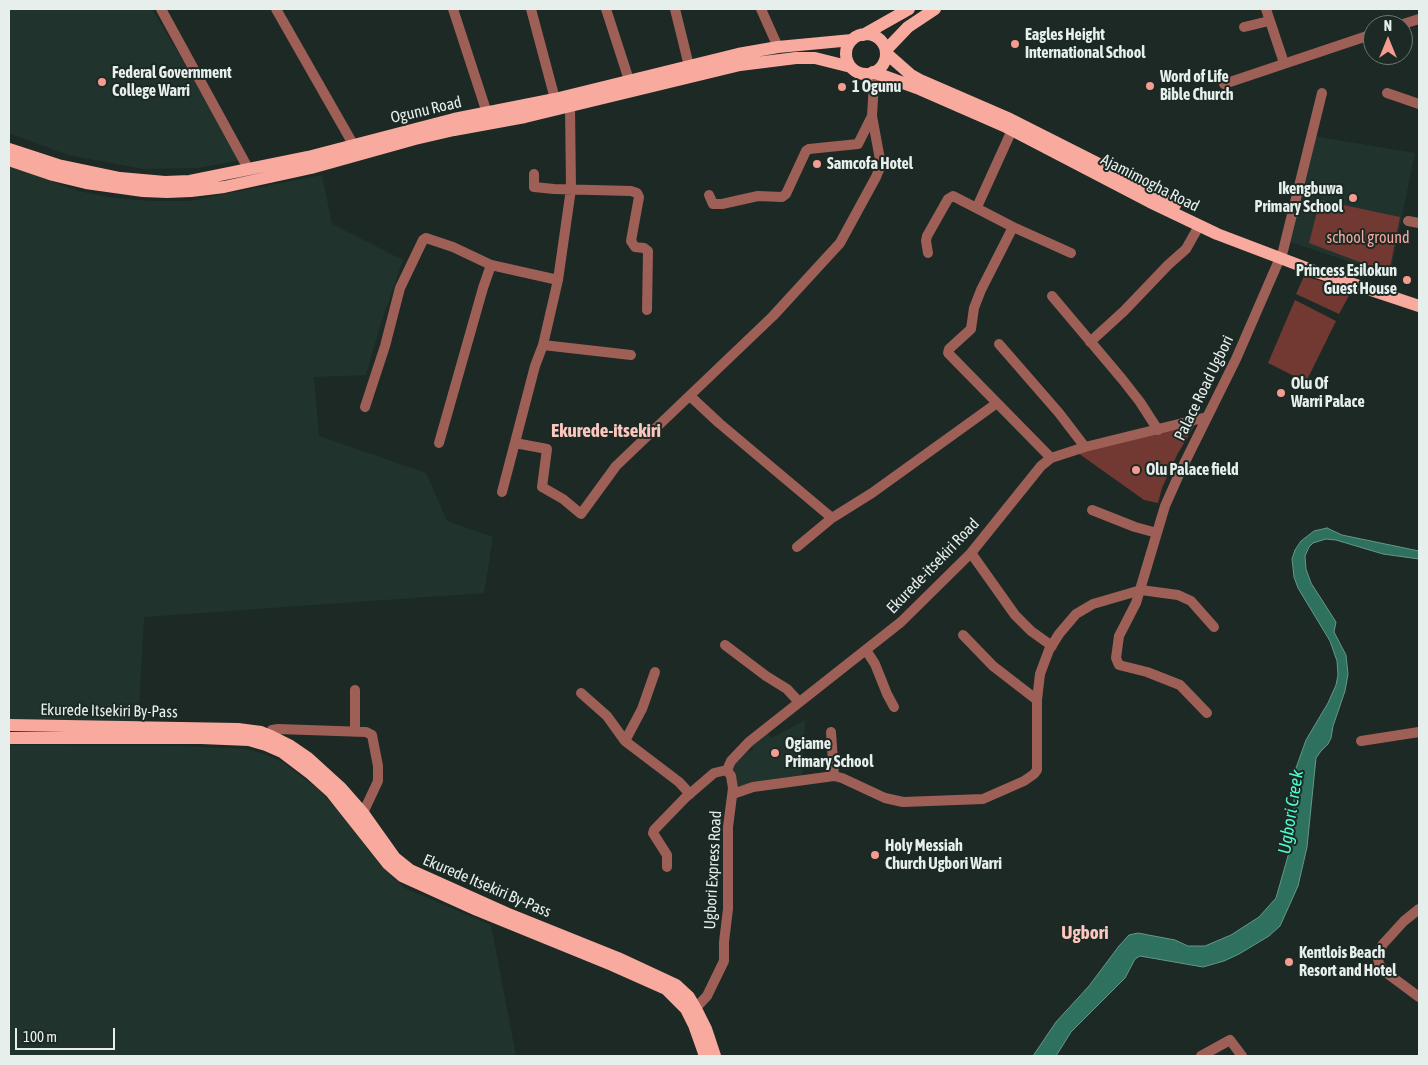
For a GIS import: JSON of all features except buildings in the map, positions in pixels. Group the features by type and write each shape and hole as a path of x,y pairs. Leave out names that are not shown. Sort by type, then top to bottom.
{"main road":[{"path":"909,9 858,37 847,50 848,62 851,67 860,72 872,73 883,65 886,51 908,27 935,9"},
{"path":"858,37 870,34 877,37 883,43 886,51"},
{"name":"Ogunu Road","path":"9,160 53,175 86,182 143,191 191,191 264,179 454,130 570,106 629,80 738,54 858,37"},
{"name":"Ajamimogha Road","path":"886,51 911,75 920,80 1010,119 1113,171 1214,226 1281,254 1419,306"},
{"name":"Ogunu Road","path":"9,149 66,167 120,178 143,181 190,181 308,157 454,119 555,99 601,93 740,65 796,58 815,58 851,67"},
{"name":"Ajamimogha Road","path":"872,73 917,88 1012,130 1199,226 1419,300"},
{"name":"Ekurede Itsekiri By-Pass","path":"9,725 238,730 261,732 271,736 308,758 341,788 363,813 396,858 410,870 506,913 649,971 676,985 689,997 705,1056"},
{"name":"Ekurede Itsekiri By-Pass","path":"9,738 201,738 249,740 282,752 331,792 388,864 402,876 468,906 666,989 693,1012 706,1029 715,1056"}],"street":[{"path":"161,9 249,170"},
{"path":"276,9 353,144"},
{"path":"453,9 487,113"},
{"path":"531,9 555,99"},
{"path":"606,9 629,80"},
{"path":"675,9 689,66"},
{"path":"761,9 778,47"},
{"path":"1266,9 1284,64"},
{"path":"1244,27 1269,21"},
{"path":"1224,84 1363,37"},
{"path":"515,443 547,449 542,488 563,499 581,514 616,466 773,316 840,243 867,195 881,165 872,116 874,82 872,73"},
{"name":"Palace Road Ugbori","path":"1207,713 1180,685 1154,674 1119,665 1117,662 1119,636 1141,590 1165,506 1236,359 1281,254 1322,93"},
{"path":"1388,93 1419,104"},
{"path":"502,492 534,366 543,344 558,280 571,189 570,106"},
{"path":"709,195 713,204 722,204 758,196 782,197 786,194 806,150 858,144 872,116"},
{"path":"977,208 1012,130"},
{"path":"534,174 534,187 631,191 637,193 639,197 631,241 635,247 644,248 648,251 647,310"},
{"path":"928,253 927,236 950,196 1071,253"},
{"path":"1408,221 1419,223"},
{"path":"1090,342 1186,249 1199,226"},
{"path":"1013,227 981,290 974,308 971,329 948,351 956,362 1052,458"},
{"path":"365,407 385,346 400,288 423,240 426,238 491,265 558,280"},
{"path":"439,443 491,265"},
{"path":"1052,296 1140,402 1158,430"},
{"path":"543,344 631,355"},
{"path":"998,344 1059,413 1085,447"},
{"path":"690,396 734,436 832,518"},
{"path":"797,547 832,518 998,403"},
{"name":"Ekurede-itsekiri Road","path":"727,770 731,761 749,742 901,622 972,553 1041,466 1052,458 1085,447 1207,417"},
{"path":"1092,510 1134,527 1157,533"},
{"path":"972,553 1015,615 1052,646"},
{"path":"733,794 753,787 834,776 885,798 904,802 983,799 1024,781 1034,774 1037,762 1037,700 1040,674 1052,646 1076,614 1093,604 1141,590 1178,595 1191,601 1214,627"},
{"path":"963,635 993,666 1037,700"},
{"path":"725,645 766,676 787,689 799,702"},
{"path":"866,650 875,664 894,706"},
{"path":"625,741 642,709 655,672"},
{"path":"355,690 356,732"},
{"path":"581,693 607,716 625,741 679,782 690,794"},
{"path":"271,736 272,730 278,729 366,732 372,736 378,766 378,781 363,813"},
{"path":"831,732 834,776"},
{"path":"1361,741 1419,732"},
{"path":"667,866 667,855 653,833 654,830 714,773 727,770"},
{"name":"Ugbori Express Road","path":"693,1012 706,996 724,961 728,909 728,827 733,794 733,783 727,770"},
{"path":"1419,909 1404,921 1383,944 1378,958 1379,964 1384,971 1419,997"},
{"path":"1201,1056 1230,1040 1242,1056"}],"shaded area":[{"name":"Federal Government College Warri","path":"9,9 152,9 242,160 198,168 143,169 68,155 9,133"},
{"name":"Ikengbuwa Primary School","path":"1313,136 1415,153 1390,275 1290,242"},
{"path":"9,166 78,191 115,198 152,201 189,201 322,175 332,224 403,260 381,323 366,375 314,377 319,436 426,473 447,521 493,537 484,593 144,617 138,726 9,724"},
{"path":"1327,528 1342,535 1419,551 1419,559 1383,554 1336,540 1326,539 1313,543 1305,556 1306,569 1311,583 1336,622 1334,632 1346,655 1348,674 1331,738 1316,758 1307,847 1298,886 1280,926 1269,936 1239,954 1203,967 1140,956 1135,959 1125,978 1071,1032 1056,1056 1033,1056 1056,1022 1089,986 1129,935 1138,933 1175,940 1188,946 1205,946 1231,935 1259,917 1276,898 1294,835 1296,768 1306,740 1328,703 1338,675 1337,661 1330,641 1298,588 1294,577 1292,559 1301,541 1314,531"},
{"name":"Ogiame Primary School","path":"805,720 802,778 741,789 736,784 731,761 753,750 750,742 767,733 772,738"},
{"path":"9,745 179,746 245,749 267,755 284,763 319,790 338,810 381,866 405,888 491,925 516,1056 9,1056"}],"green space":[{"name":"school ground","path":"1320,200 1400,217 1389,273 1309,243"},
{"path":"1304,276 1352,290 1339,314 1296,294"},
{"path":"1295,300 1336,321 1306,382 1268,363"},
{"name":"Olu Palace field","path":"1197,421 1177,455 1162,488 1158,503 1144,500 1078,453"}],"place":[{"name":"Eagles Height International School","path":"1015,44"},
{"name":"Federal Government College Warri","path":"102,82"},
{"name":"Word of Life Bible Church","path":"1150,86"},
{"name":"1 Ogunu","path":"842,87"},
{"name":"Samcofa Hotel","path":"817,164"},
{"name":"Ikengbuwa Primary School","path":"1353,198"},
{"name":"Princess Esilokun Guest House","path":"1407,280"},
{"name":"Olu Of Warri Palace","path":"1281,393"},
{"name":"Olu Palace field","path":"1136,470"},
{"name":"Ogiame Primary School","path":"775,753"},
{"name":"Holy Messiah Church Ugbori Warri","path":"875,855"},
{"name":"Kentlois Beach Resort and Hotel","path":"1289,962"}],"district":[{"name":"Ekurede-itsekiri","path":"606,431"},
{"name":"Ugbori","path":"1085,933"}],"water label":[{"name":"Ugbori Creek","path":"1291,812"}]}
